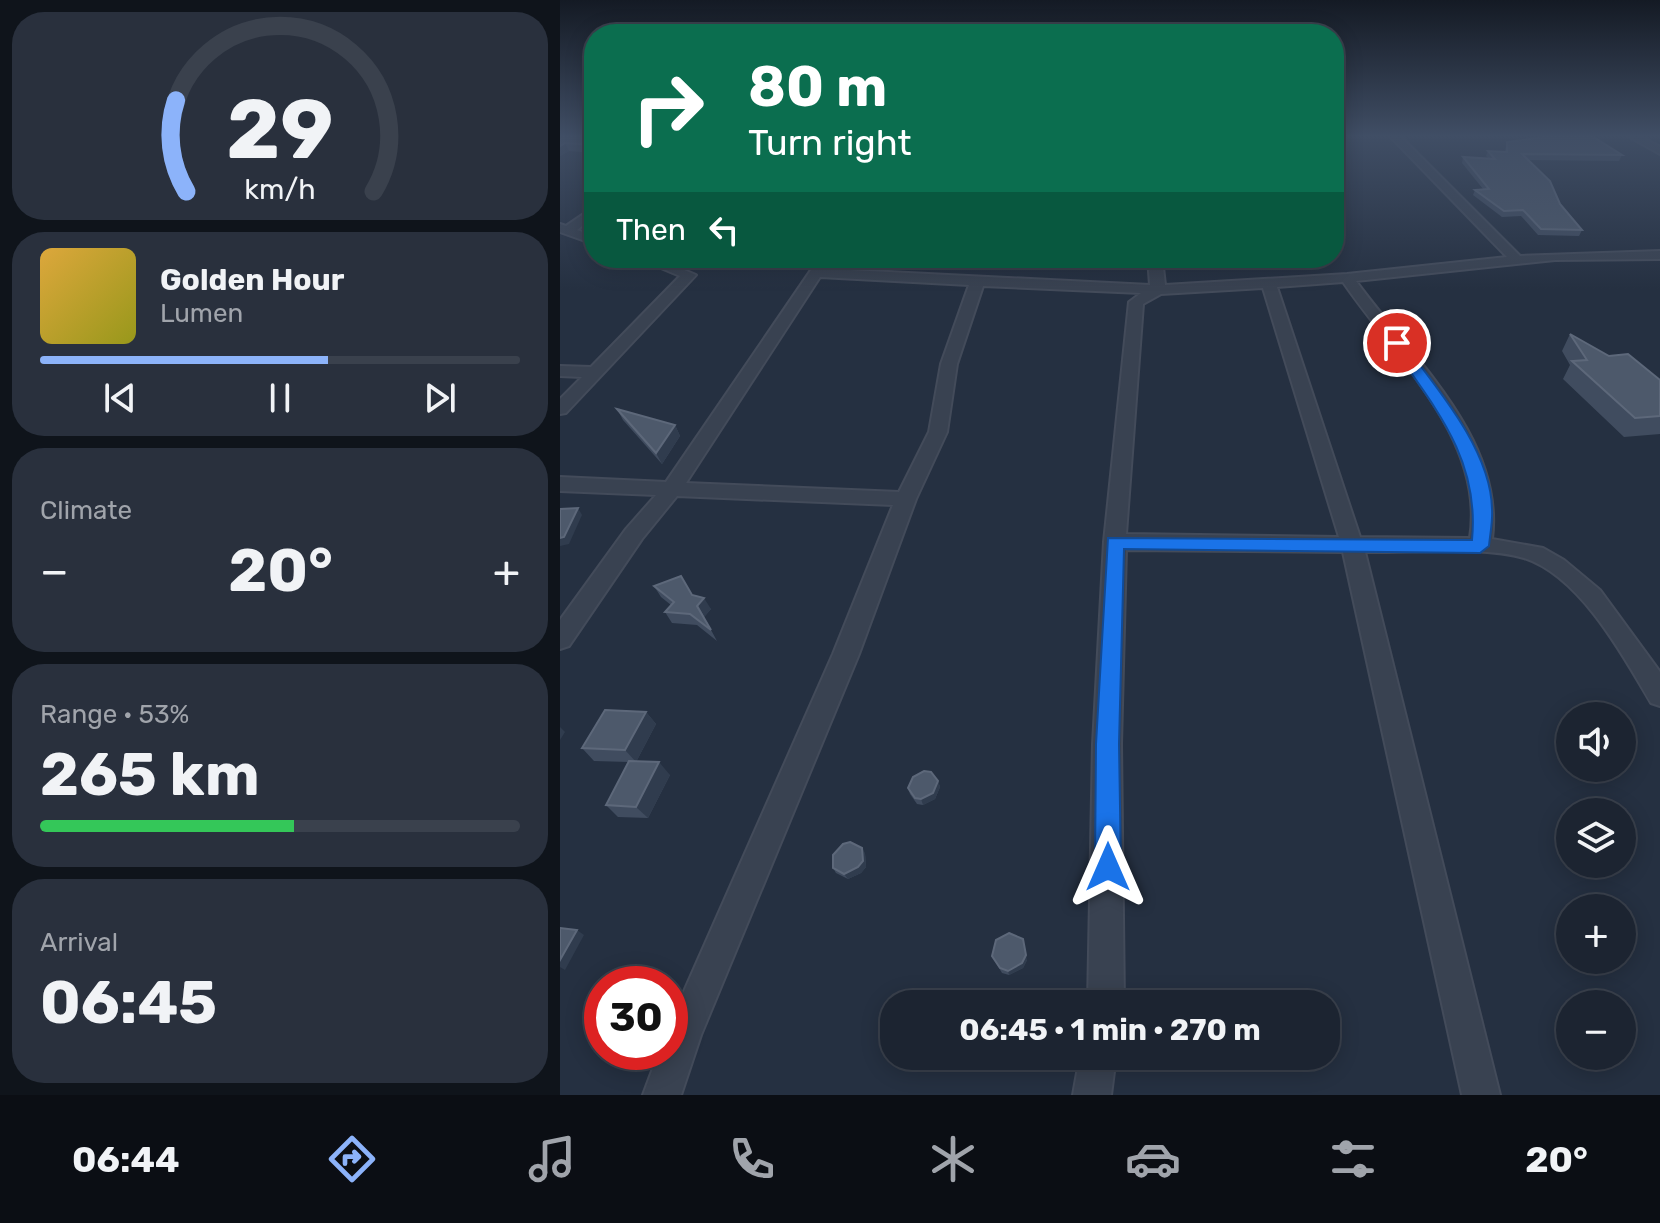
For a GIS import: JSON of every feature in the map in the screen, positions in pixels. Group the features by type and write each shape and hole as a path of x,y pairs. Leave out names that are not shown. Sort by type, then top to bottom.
{"street":[{"path":"1445,187 1516,259"},
{"path":"564,229 584,217"},
{"path":"564,229 584,236"},
{"path":"816,273 1158,290 1347,278 1516,259 1660,255"},
{"path":"560,409 592,372 689,275 670,268"},
{"path":"560,639 634,534 672,489 816,273 822,268"},
{"path":"1156,268 1158,290"},
{"path":"1347,278 1454,424 1473,463 1484,506 1480,546"},
{"path":"662,1095 683,1035 846,654 906,499 938,432 949,364 978,280"},
{"path":"1269,283 1352,545 1481,1095"},
{"path":"1106,990 1107,744 1115,542 1136,302 1158,290"},
{"path":"560,371 592,372"},
{"path":"560,484 906,499"},
{"path":"1115,542 1480,546 1533,552 1571,575 1621,631 1660,695"},
{"path":"1092,1095 1096,1070"}],"building":[{"path":"1487,187 1553,187 1560,204 1582,230 1541,229 1523,210 1504,211 1475,190 1489,189"},
{"path":"1570,334 1609,356 1628,354 1660,380 1660,416 1635,418 1572,361 1587,360"},
{"path":"617,409 675,425 656,453"},
{"path":"578,508 564,537 560,538 560,509"},
{"path":"681,576 692,595 704,598 697,606 711,630 690,614 665,612 674,602 654,586"},
{"path":"605,710 646,712 625,750 582,748"},
{"path":"629,761 659,762 636,807 606,805"},
{"path":"924,771 931,772 938,781 933,793 921,799 915,798 908,788 913,777"},
{"path":"850,842 862,848 863,861 844,874 833,868 833,855 843,844"},
{"path":"560,928 577,930 560,960"},
{"path":"1009,933 1023,939 1026,955 1022,963 1008,971 1000,968 992,956 996,940"}],"route":[{"path":"1108,867 1107,744 1115,542 1480,546 1484,506 1473,463 1454,424 1397,343"}]}
